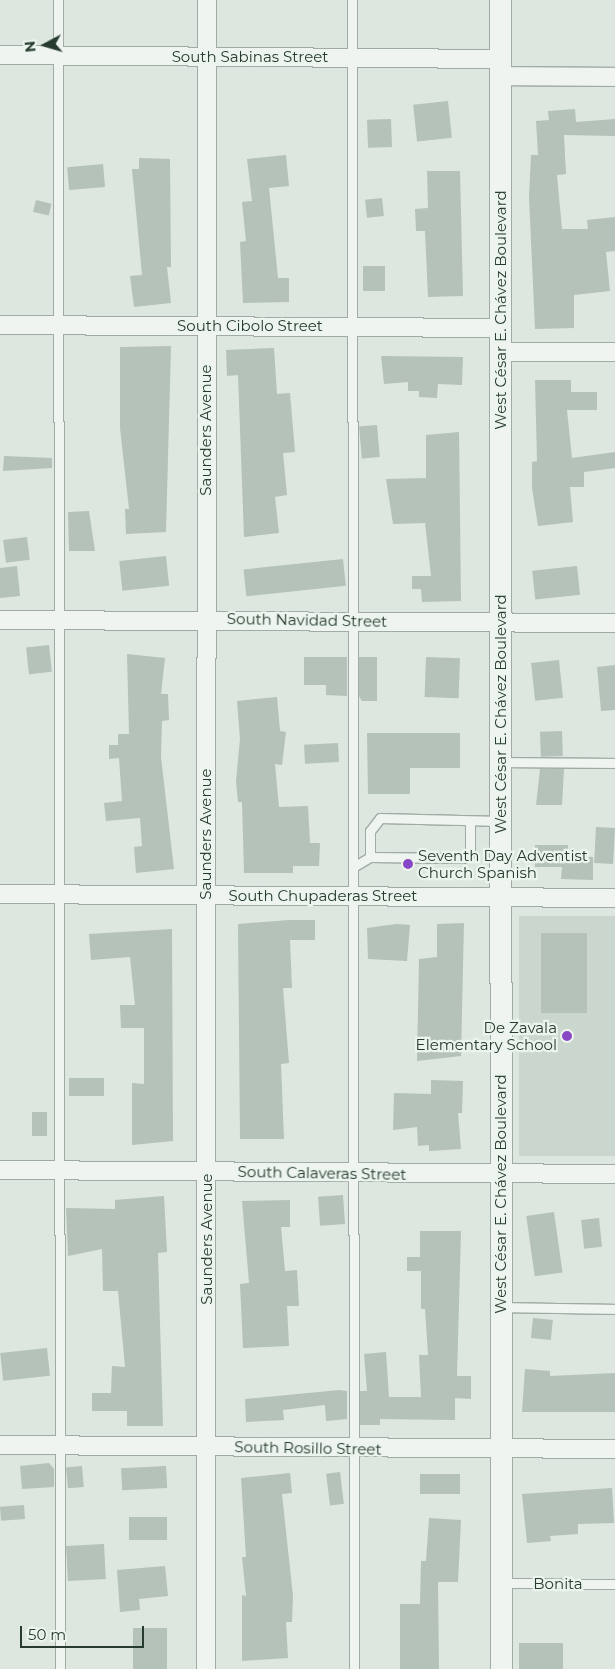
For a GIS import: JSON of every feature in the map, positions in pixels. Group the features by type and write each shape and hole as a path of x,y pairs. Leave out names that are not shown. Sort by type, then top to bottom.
{"street":[{"name":"Saunders Avenue","path":"206,0 206,1669"},
{"name":"West César E. Chávez Boulevard","path":"500,0 501,1669"},
{"name":"South Sabinas Street","path":"0,55 352,57 615,77"},
{"name":"South Cibolo Street","path":"0,325 500,328"},
{"path":"501,352 615,352"},
{"name":"South Navidad Street","path":"0,620 57,618 615,623"},
{"name":"South Chupaderas Street","path":"0,894 615,898"},
{"name":"South Calaveras Street","path":"0,1170 615,1174"},
{"name":"South Rosillo Street","path":"0,1445 500,1450 615,1449"}],"lane":[{"path":"58,0 59,326 57,618 59,895 57,1446 60,1669"},
{"path":"352,0 352,327 358,866 355,896 353,1173 352,1448 354,1669"},
{"path":"501,762 615,763"},
{"path":"370,857 370,832 380,818 474,822 501,821"},
{"path":"358,866 370,857 464,858 470,853 474,822"},
{"path":"501,1307 615,1309"},
{"name":"Bonita","path":"501,1583 615,1584"}],"shaded area":[{"name":"De Zavala Elementary School","path":"519,916 615,916 615,1156 519,1156"}],"building":[{"path":"448,101 452,138 417,141 413,105"},
{"path":"575,109 576,122 615,119 615,136 564,135 566,174 557,175 562,229 588,229 587,220 615,217 615,251 606,252 610,291 574,295 574,328 535,329 529,197 531,155 538,155 536,121 549,120 548,111"},
{"path":"391,119 392,147 368,148 367,120"},
{"path":"286,155 289,186 269,188 278,278 289,278 289,302 243,303 240,242 246,241 242,202 252,201 247,159"},
{"path":"139,158 170,159 171,267 167,267 171,303 134,307 130,276 142,275 132,169 139,169"},
{"path":"103,164 105,187 69,190 67,167"},
{"path":"427,171 460,171 463,296 428,297 425,231 416,231 415,209 428,208"},
{"path":"382,198 384,216 367,218 365,200"},
{"path":"36,200 52,204 49,216 33,212"},
{"path":"363,266 385,266 385,291 363,291"},
{"path":"171,346 166,532 126,534 125,509 129,509 120,428 120,347"},
{"path":"274,348 277,394 290,393 295,452 283,453 287,495 275,497 279,533 244,537 238,375 227,376 226,350"},
{"path":"381,356 463,357 462,385 438,384 437,398 419,397 419,391 408,391 408,382 384,384"},
{"path":"535,380 571,380 571,392 597,392 597,410 567,410 572,458 615,452 615,468 584,472 584,487 570,487 573,522 538,526 532,488 532,462 537,461"},
{"path":"377,425 380,457 362,458 359,427"},
{"path":"459,432 461,601 422,602 421,589 412,589 412,576 431,576 425,523 393,524 386,479 426,478 426,435"},
{"path":"4,456 52,458 52,468 3,471"},
{"path":"89,511 95,551 69,551 68,512"},
{"path":"27,537 30,560 6,563 3,540"},
{"path":"166,556 169,586 122,591 119,561"},
{"path":"343,559 346,586 246,596 244,569"},
{"path":"17,566 20,596 0,598 0,568"},
{"path":"577,566 580,595 535,600 532,571"},
{"path":"49,645 52,672 29,674 26,647"},
{"path":"127,654 165,658 161,694 168,694 169,720 162,721 161,757 174,869 136,873 134,847 142,846 140,818 106,821 104,803 122,801 119,758 109,759 109,745 118,745 118,734 129,734"},
{"path":"304,657 347,657 347,696 326,695 326,685 304,685"},
{"path":"359,657 377,657 377,701 362,701 359,696"},
{"path":"426,657 460,658 459,698 425,697"},
{"path":"559,660 563,698 535,701 531,663"},
{"path":"615,665 615,710 601,711 597,667"},
{"path":"277,697 280,731 286,732 282,765 275,764 279,807 308,806 310,843 320,843 319,866 293,866 293,873 244,873 242,802 238,802 236,781 240,739 237,701"},
{"path":"562,731 563,756 541,757 540,732"},
{"path":"367,733 460,733 460,768 410,768 410,794 368,794"},
{"path":"338,743 339,762 305,764 304,745"},
{"path":"540,769 564,769 562,805 536,805"},
{"path":"596,827 615,828 613,864 594,863"},
{"path":"535,845 568,845 568,857 593,857 593,880 561,879 562,867 535,867"},
{"path":"315,920 315,940 290,940 292,988 283,988 289,1063 281,1064 284,1139 240,1139 238,924"},
{"path":"464,923 461,1056 417,1061 419,959 437,957 437,924"},
{"path":"396,924 410,925 407,961 368,959 367,928"},
{"path":"172,929 173,1141 132,1145 132,1083 144,1084 144,1028 121,1028 120,1005 135,1005 130,957 91,960 89,934"},
{"path":"541,933 587,933 587,1013 541,1013"},
{"path":"69,1078 104,1078 104,1096 69,1096"},
{"path":"431,1080 463,1081 462,1113 458,1113 461,1149 429,1151 429,1145 418,1146 417,1127 393,1130 394,1093 431,1094"},
{"path":"32,1112 47,1112 47,1136 32,1136"},
{"path":"343,1195 345,1224 320,1226 318,1197"},
{"path":"164,1196 167,1252 158,1253 163,1426 127,1426 127,1411 92,1411 92,1393 111,1393 112,1366 125,1367 118,1291 103,1291 102,1249 68,1256 66,1208 115,1209 115,1200"},
{"path":"290,1200 290,1227 281,1227 285,1271 297,1270 299,1306 287,1306 289,1346 243,1348 240,1284 249,1283 242,1201"},
{"path":"554,1212 562,1272 535,1276 526,1216"},
{"path":"599,1218 602,1247 584,1249 581,1220"},
{"path":"420,1231 461,1231 457,1376 471,1376 471,1399 455,1398 455,1420 380,1419 380,1425 360,1425 360,1391 367,1391 364,1354 386,1352 389,1397 421,1397 419,1355 428,1355 425,1309 421,1309 421,1271 407,1271 407,1257 420,1257"},
{"path":"533,1318 553,1320 551,1340 531,1338"},
{"path":"47,1348 50,1376 3,1381 0,1353"},
{"path":"525,1369 550,1371 550,1376 615,1373 615,1412 522,1412"},
{"path":"339,1390 347,1391 347,1419 326,1421 325,1405 283,1410 284,1420 246,1422 245,1399"},
{"path":"49,1463 54,1469 54,1487 22,1489 20,1466"},
{"path":"82,1466 84,1487 68,1488 66,1467"},
{"path":"166,1466 167,1488 122,1490 121,1468"},
{"path":"340,1472 344,1504 330,1505 326,1474"},
{"path":"290,1473 292,1493 282,1494 293,1596 292,1622 286,1622 288,1658 242,1661 242,1595 246,1596 242,1557 246,1557 241,1478"},
{"path":"420,1474 460,1474 460,1494 420,1494"},
{"path":"612,1488 614,1523 578,1524 578,1534 550,1536 551,1541 527,1543 522,1494"},
{"path":"24,1505 25,1519 1,1521 0,1507"},
{"path":"129,1517 167,1517 167,1540 129,1540"},
{"path":"429,1518 461,1520 458,1582 438,1582 439,1669 400,1669 400,1604 420,1604 421,1561 426,1561"},
{"path":"104,1544 106,1579 68,1581 66,1546"},
{"path":"165,1566 168,1596 139,1599 140,1610 120,1612 117,1570"},
{"path":"133,1628 167,1628 167,1669 133,1669"},
{"path":"519,1643 563,1643 563,1669 519,1669"}],"place":[{"name":"Seventh Day Adventist Church Spanish","path":"408,864"},
{"name":"De Zavala Elementary School","path":"567,1036"}]}
